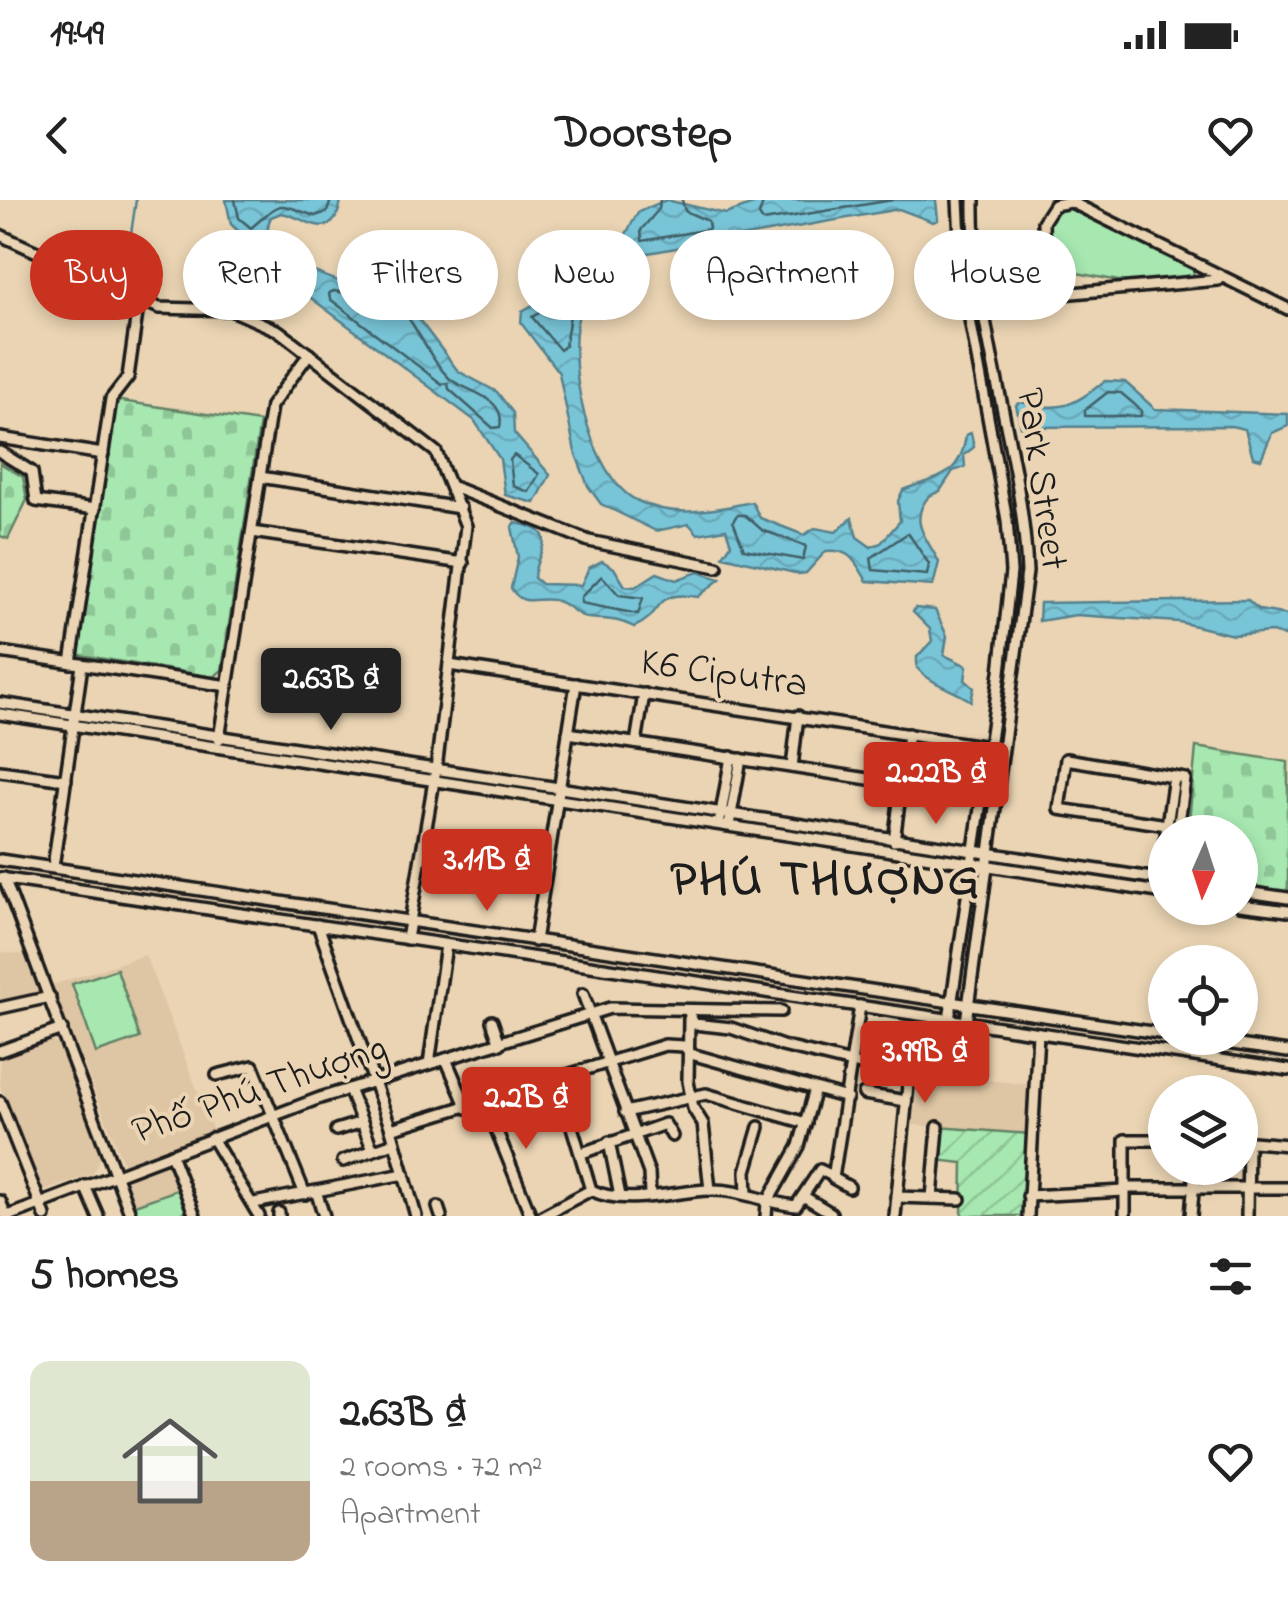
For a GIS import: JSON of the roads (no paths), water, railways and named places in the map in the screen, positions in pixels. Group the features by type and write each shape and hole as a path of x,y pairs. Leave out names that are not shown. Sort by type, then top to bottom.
{"street":[{"name":"Park Street","path":"949,1020 1009,601 1010,548 958,248 958,200"},
{"name":"Park Street","path":"974,200 976,230"},
{"path":"1044,230 1054,205 1070,202 1288,310"},
{"path":"0,236 30,250"},
{"path":"1076,293 1222,279"},
{"path":"163,308 232,310 279,331 436,452 453,487 466,526 463,563 436,769 407,939"},
{"path":"54,867 95,509 111,399 128,377 132,320"},
{"name":"Park Street","path":"966,1022 1026,572 1022,518 985,320"},
{"path":"971,332 987,330"},
{"path":"218,747 270,406 308,354"},
{"path":"0,438 103,454"},
{"path":"0,452 32,472 36,501 95,509"},
{"path":"260,477 460,508"},
{"path":"453,487 589,541 711,565"},
{"path":"252,532 463,563"},
{"path":"0,652 228,686"},
{"name":"K6 Ciputra","path":"450,665 989,748"},
{"path":"535,942 576,684"},
{"path":"636,743 644,694"},
{"path":"0,703 218,747 558,795 1148,891"},
{"path":"0,714 219,735 436,769 558,795"},
{"path":"792,767 798,716"},
{"path":"568,733 902,784"},
{"path":"894,840 908,734"},
{"path":"725,821 736,758"},
{"path":"1148,828 1060,809 1066,759 1180,778"},
{"path":"0,770 66,780"},
{"path":"1179,815 1180,778"},
{"path":"1170,815 1180,778"},
{"path":"980,811 995,813"},
{"path":"725,821 894,840 1148,878"},
{"path":"0,860 1148,1031"},
{"path":"2,878 1288,1070"},
{"path":"2,878 131,1216"},
{"path":"1258,894 1288,898"},
{"path":"1258,907 1288,912"},
{"path":"318,926 391,1129 416,1216"},
{"path":"429,1064 446,944"},
{"path":"583,994 648,1174 650,1195"},
{"path":"0,1008 50,996"},
{"name":"Phố Phú Thượng","path":"9,1216 273,1115 592,1013 639,1005 688,1014"},
{"path":"833,1176 860,1006"},
{"path":"688,1014 781,1011"},
{"path":"688,1014 905,1076 906,1102 894,1216"},
{"path":"688,1014 692,1097 704,1124 710,1190"},
{"path":"492,1021 500,1044"},
{"path":"0,1051 62,1030"},
{"path":"1028,1216 1038,1033"},
{"path":"391,1129 665,1045 684,1046 687,1052 848,1098"},
{"path":"1258,1048 1288,1052"},
{"path":"446,1059 467,1108"},
{"path":"217,1075 251,1064 305,1194"},
{"path":"349,1089 372,1148"},
{"path":"766,1216 766,1203 799,1146 815,1089"},
{"path":"864,1094 906,1102"},
{"path":"625,1112 692,1097 733,1100 806,1123"},
{"path":"485,1102 531,1216"},
{"path":"0,1105 45,1216"},
{"path":"493,1122 524,1111"},
{"path":"336,1130 362,1122"},
{"path":"582,1153 632,1132 667,1124 672,1136"},
{"path":"572,1127 590,1190"},
{"path":"746,1194 746,1171 759,1127"},
{"path":"932,1198 938,1127"},
{"path":"212,1138 259,1216"},
{"path":"1125,1216 1125,1140 1148,1140"},
{"path":"610,1142 620,1196"},
{"path":"1258,1142 1288,1145"},
{"path":"342,1160 394,1143"},
{"path":"171,1154 195,1216"},
{"path":"542,1216 590,1190 620,1196 710,1190 796,1206 820,1170 849,1188"},
{"path":"254,1203 317,1194 404,1174"},
{"path":"1191,1216 1194,1185"},
{"path":"1246,1185 1247,1216"},
{"path":"86,1186 98,1216"},
{"path":"1028,1196 1125,1189 1288,1188"},
{"path":"317,1194 324,1216"},
{"path":"803,1196 830,1214"},
{"path":"896,1198 960,1198"},
{"path":"0,1201 9,1216"}],"water":[{"path":"226,200 341,200 337,214 325,226 281,213 271,217 268,230 237,230 231,224"},
{"path":"666,200 726,214 764,200 936,200 938,220 933,222 899,209 779,230 670,230 670,249 650,253 650,230 628,230 638,212"},
{"path":"317,273 337,280 337,317 317,302"},
{"path":"340,320 419,320 458,371 497,392 513,413 514,433 550,475 535,503 505,495 500,459 474,420"},
{"path":"578,320 575,352 578,382 593,441 620,488 652,507 709,510 752,502 760,518 804,535 815,528 836,532 852,518 857,537 871,547 881,543 900,521 898,501 903,490 952,469 966,435 971,433 974,447 964,455 965,467 953,471 940,491 929,496 920,514 922,530 939,562 933,586 867,581 852,558 835,551 826,551 806,573 799,574 723,556 731,544 726,529 698,534 689,524 656,531 601,504 588,486 575,452 559,373 521,323"},
{"path":"1105,381 1125,382 1155,409 1288,414 1288,426 1272,433 1261,459 1253,457 1245,429 1231,426 1021,427 1016,405 1020,402 1047,407 1066,405"},
{"path":"515,523 539,531 543,537 534,578 541,584 581,585 589,568 602,561 614,568 625,586 635,587 657,573 676,580 698,572 720,579 698,597 672,596 634,627 588,618 560,602 527,600 516,595 511,588 518,557 512,527"},
{"path":"1248,600 1259,610 1288,615 1288,637 1272,632 1233,635 1179,622 1076,615 1039,621 1040,603"},
{"path":"915,608 935,610 947,636 944,655 967,666 965,680 974,688 971,701 917,668 917,657 932,641 930,629 913,612"}],"waterway":[{"path":"132,230 136,200"}],"district":[{"name":"PHÚ THƯỢNG","path":"826,881"}]}
